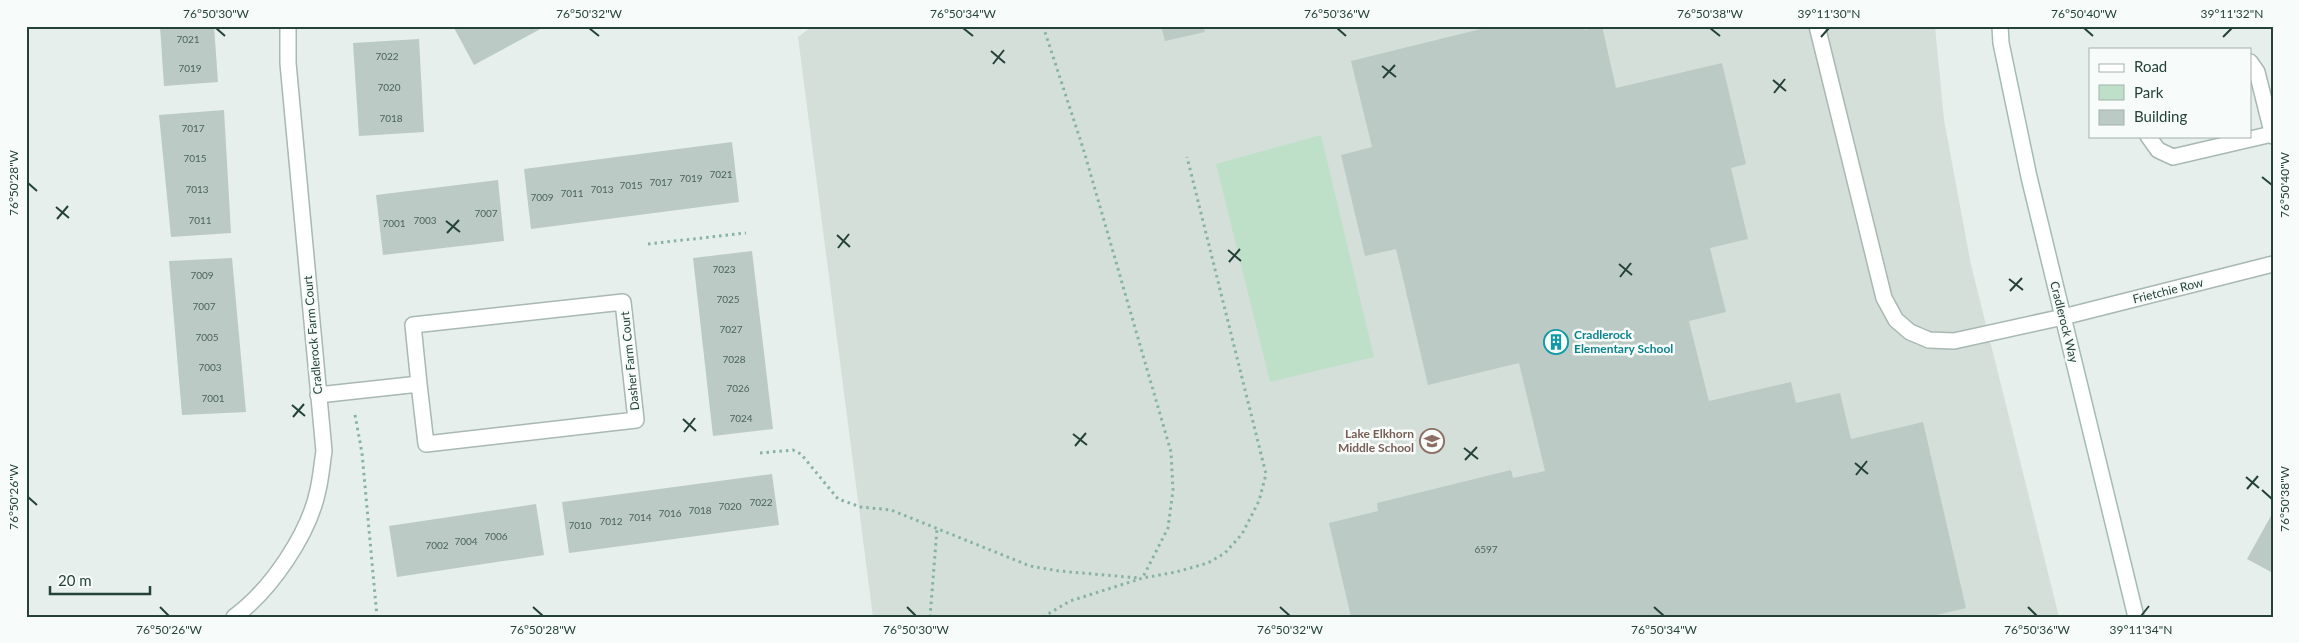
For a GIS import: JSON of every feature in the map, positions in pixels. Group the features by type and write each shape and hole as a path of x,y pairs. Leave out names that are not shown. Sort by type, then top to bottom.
{"street":[{"name":"Cradlerock Farm Court","path":"234,617 266,587 289,557 318,492 324,452 288,63 288,26"},
{"name":"Frietchie Row","path":"1817,26 1884,298 1896,320 1910,332 1929,340 1954,341 2063,317 2273,264"},
{"name":"Cradlerock Way","path":"2000,26 2001,43 2029,177 2136,617"},
{"path":"2149,138 2158,150 2173,157 2273,135 2257,72 2252,65"},
{"name":"Dasher Farm Court","path":"623,302 636,420 426,444 419,384 413,325 623,302"},
{"path":"318,395 419,384"}],"path":[{"path":"1042,26 1083,148 1172,452 1173,490 1168,528 1142,578"},
{"path":"1043,617 1070,600 1142,578 1176,572 1208,563 1225,553 1242,534 1259,501 1266,474 1187,157"},
{"path":"648,244 746,233"},
{"path":"350,392 362,453 378,617"},
{"path":"760,453 793,450 801,454 838,500 861,507 891,510 1030,566 1103,576 1142,578"},
{"path":"930,617 937,529"}],"shaded area":[{"name":"Lake Elkhorn Middle School","path":"813,26 1935,26 1944,120 1971,265 2059,617 873,617 798,37"}],"green space":[{"path":"1321,135 1374,357 1270,382 1216,164"}],"building":[{"path":"160,26 214,26 218,82 164,86"},
{"path":"453,26 546,26 474,65"},
{"path":"1161,26 1203,26 1205,32 1165,41"},
{"name":"Cradlerock Elementary School","path":"1493,26 1584,26 1585,30 1602,26 1616,88 1722,63 1746,164 1731,168 1748,239 1710,248 1726,312 1689,321 1709,401 1791,382 1796,403 1840,393 1851,439 1923,422 1966,608 1928,617 1351,617 1329,523 1378,511 1377,503 1511,470 1513,478 1545,471 1519,363 1428,385 1396,249 1365,256 1341,155 1372,147 1351,61"},
{"path":"419,39 424,132 359,136 353,43"},
{"path":"224,110 231,233 171,237 159,115"},
{"path":"732,142 739,202 531,229 524,169"},
{"path":"498,180 504,241 383,255 376,195"},
{"path":"752,251 773,429 713,436 693,258"},
{"path":"232,258 246,412 182,415 169,261"},
{"path":"772,474 779,525 569,553 562,502"},
{"path":"536,504 544,555 397,577 389,526"},
{"path":"2273,514 2273,573 2247,559"}],"place":[{"name":"Cradlerock Elementary School","path":"1556,342"},
{"name":"Lake Elkhorn Middle School","path":"1432,441"}]}
